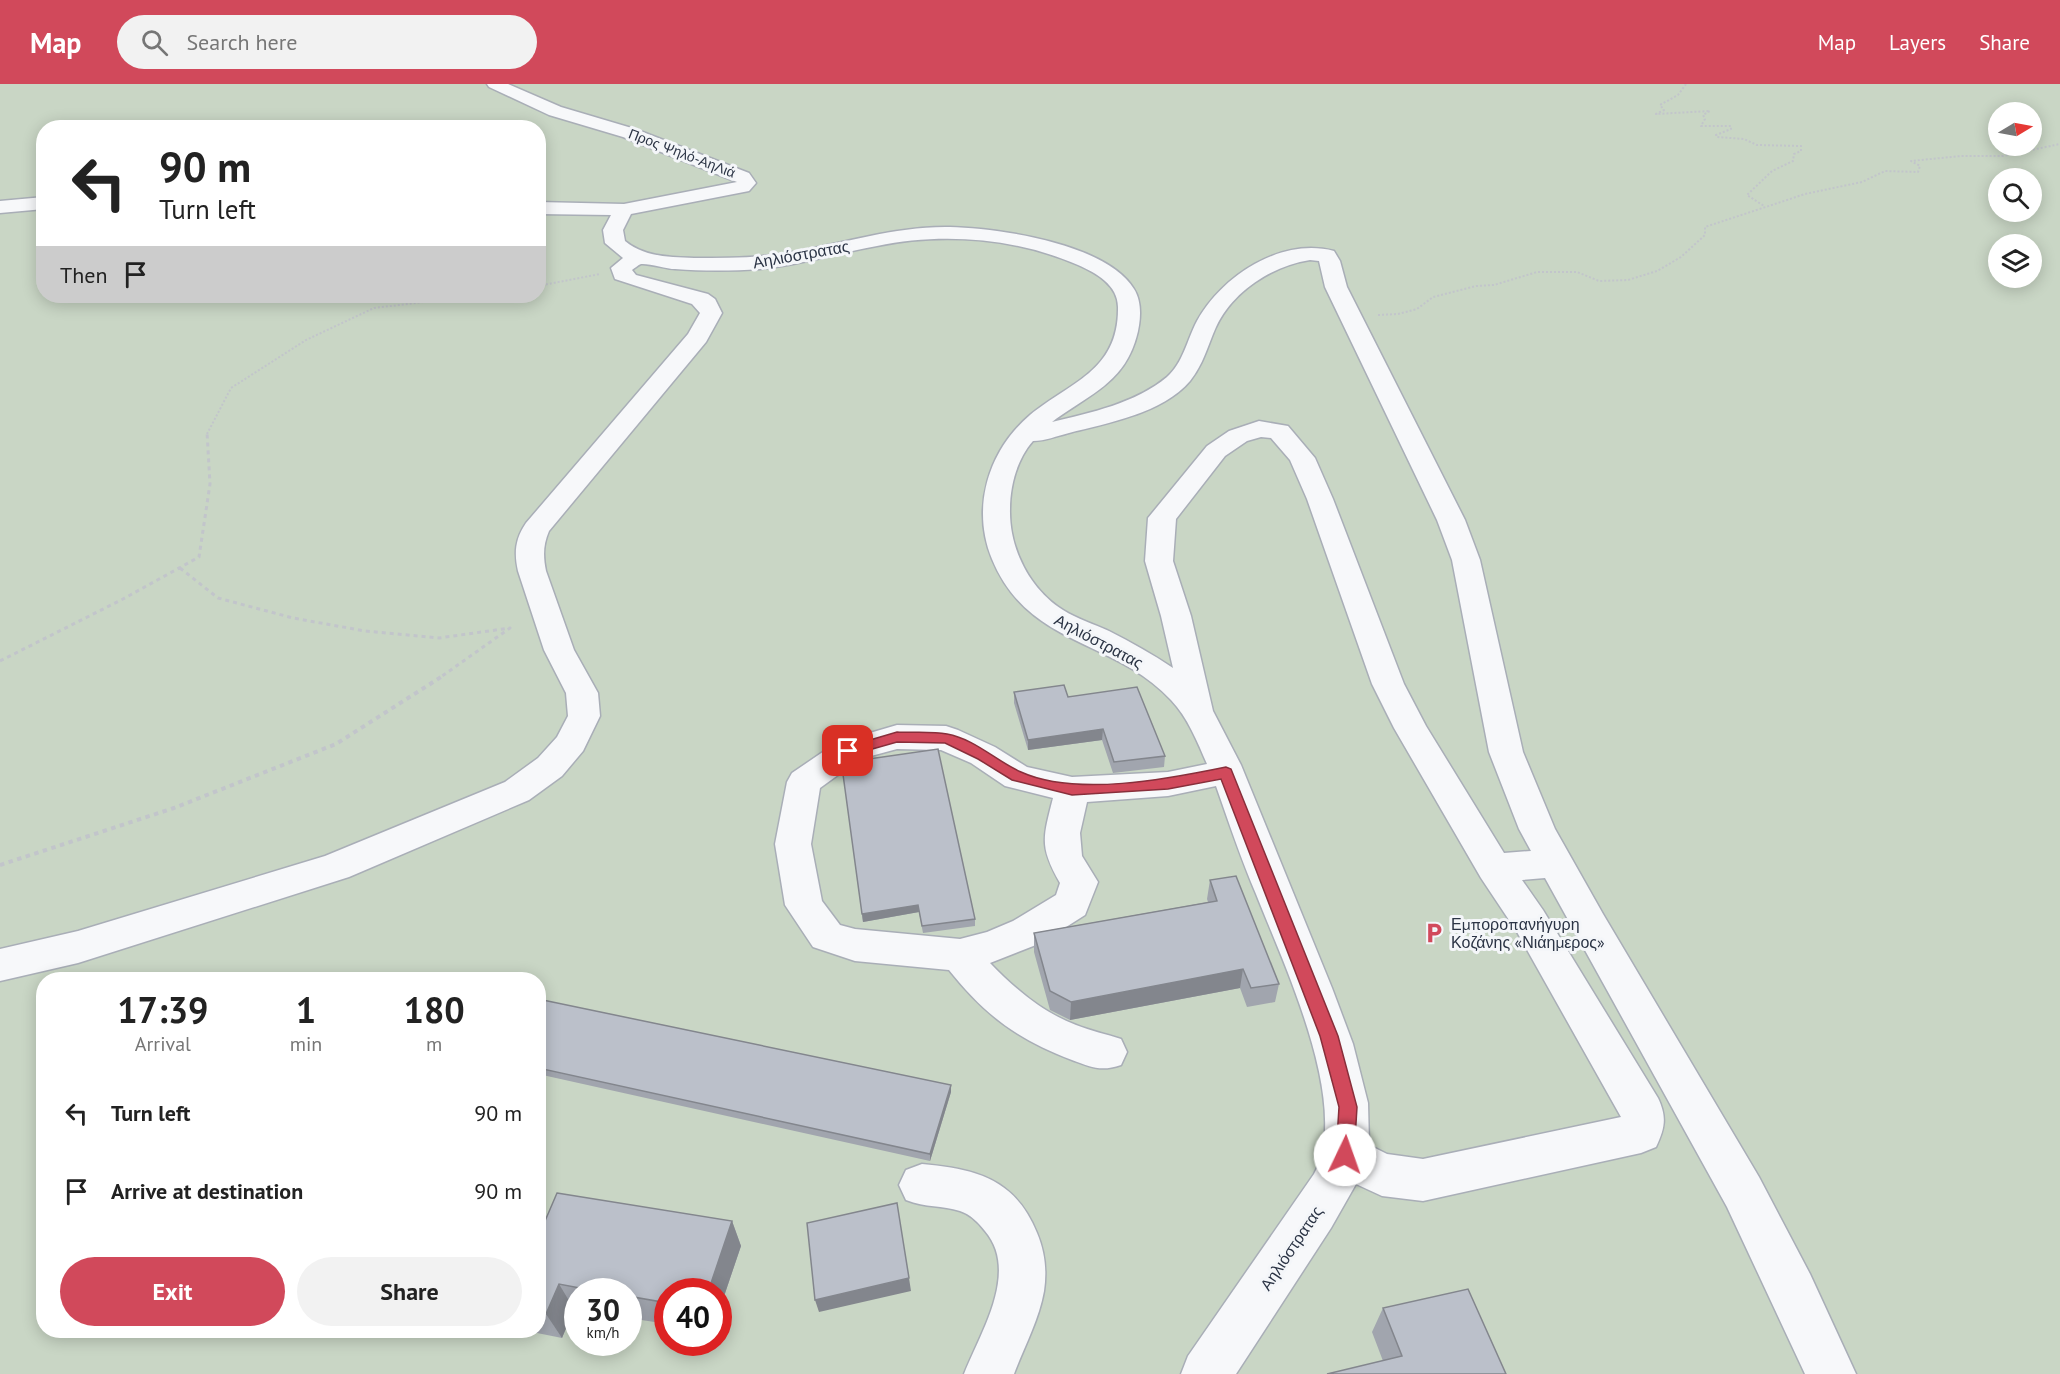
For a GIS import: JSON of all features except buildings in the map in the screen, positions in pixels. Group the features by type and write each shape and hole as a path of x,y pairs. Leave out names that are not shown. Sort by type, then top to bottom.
{"street":[{"name":"Προς Ψηλό-ΑηΛιά","path":"495,84 555,111 629,133 735,173 743,177 747,183 742,187 624,210"},
{"path":"0,207 36,204"},
{"path":"0,965 88,944 336,867 518,791 550,767 571,743 584,716 582,693 559,650 532,571 529,558 530,542 548,513 609,445 698,337 711,313 707,304 700,299 622,275 629,264 612,238 613,231 624,210 546,208"},
{"name":"Αηλιόστρατας","path":"629,264 762,262 929,232 997,237 1068,254 1088,262 1117,279 1124,287 1129,302 1129,315 1123,345 1115,361 1101,379 1039,422 1021,438 1005,466 997,496 997,525 1003,549 1030,598 1063,623 1137,658 1182,692 1198,709 1226,772 1329,1036 1348,1107 1345,1155 1320,1205 1206,1374"},
{"path":"1021,438 1107,414 1168,389 1189,366 1208,320 1234,288 1262,268 1304,254 1327,255 1330,259 1333,280 1451,520 1466,560 1506,752 1537,829 1589,925 1743,1192 1793,1291 1831,1374"},
{"path":"1198,709 1176,616 1159,561 1162,518 1216,451 1238,436 1258,429 1279,431 1302,458 1320,499 1380,663 1410,728 1494,868 1536,931 1643,1112 1641,1133 1423,1180 1382,1175 1345,1155"},
{"path":"1072,790 1062,833 1064,857 1079,882 1072,904 1028,932 994,946 960,955 855,945 827,936 804,904 793,844 804,782 848,751 897,737 946,738 982,755 1017,777 1072,790 1168,784 1226,772"},
{"path":"1494,868 1555,863"},
{"path":"960,955 984,986 1046,1033 1106,1052"},
{"path":"922,1185 971,1192 999,1209 1013,1228 1022,1254 1020,1292 989,1374"}],"path":[{"path":"1686,84 1678,95 1660,105 1664,110 1656,114 1710,111 1703,115 1705,119 1701,126 1731,126 1731,129 1716,137 1744,139 1757,145 1801,146 1801,151 1794,154 1793,160 1772,171 1747,195 1764,206"},
{"path":"1350,316 1398,314 1417,309 1433,297 1476,286 1494,285 1537,272 1577,272 1599,281 1628,280 1657,271 1681,257 1705,235 1705,227 1736,219 1764,206 1821,189 1874,180 1885,171 1918,171 1920,166 1911,161 1961,156 2003,156 2060,144"},
{"path":"546,284 629,264"},
{"path":"0,661 123,599 199,557 210,484 206,435 231,388 306,340 374,308 416,303"},
{"path":"0,865 174,808 336,744 455,668 510,628 439,638 365,631 293,618 218,598 180,568"}],"green space":[{"path":"0,84 2060,84 2060,1374 0,1374"}],"place":[{"name":"Εμποροπανήγυρη Κοζάνης «Νιάημερος»","path":"1434,933"}],"route":[{"path":"848,751 897,737 946,738 982,755 1017,777 1072,790 1168,784 1226,772 1329,1036 1348,1107 1345,1155"}]}
